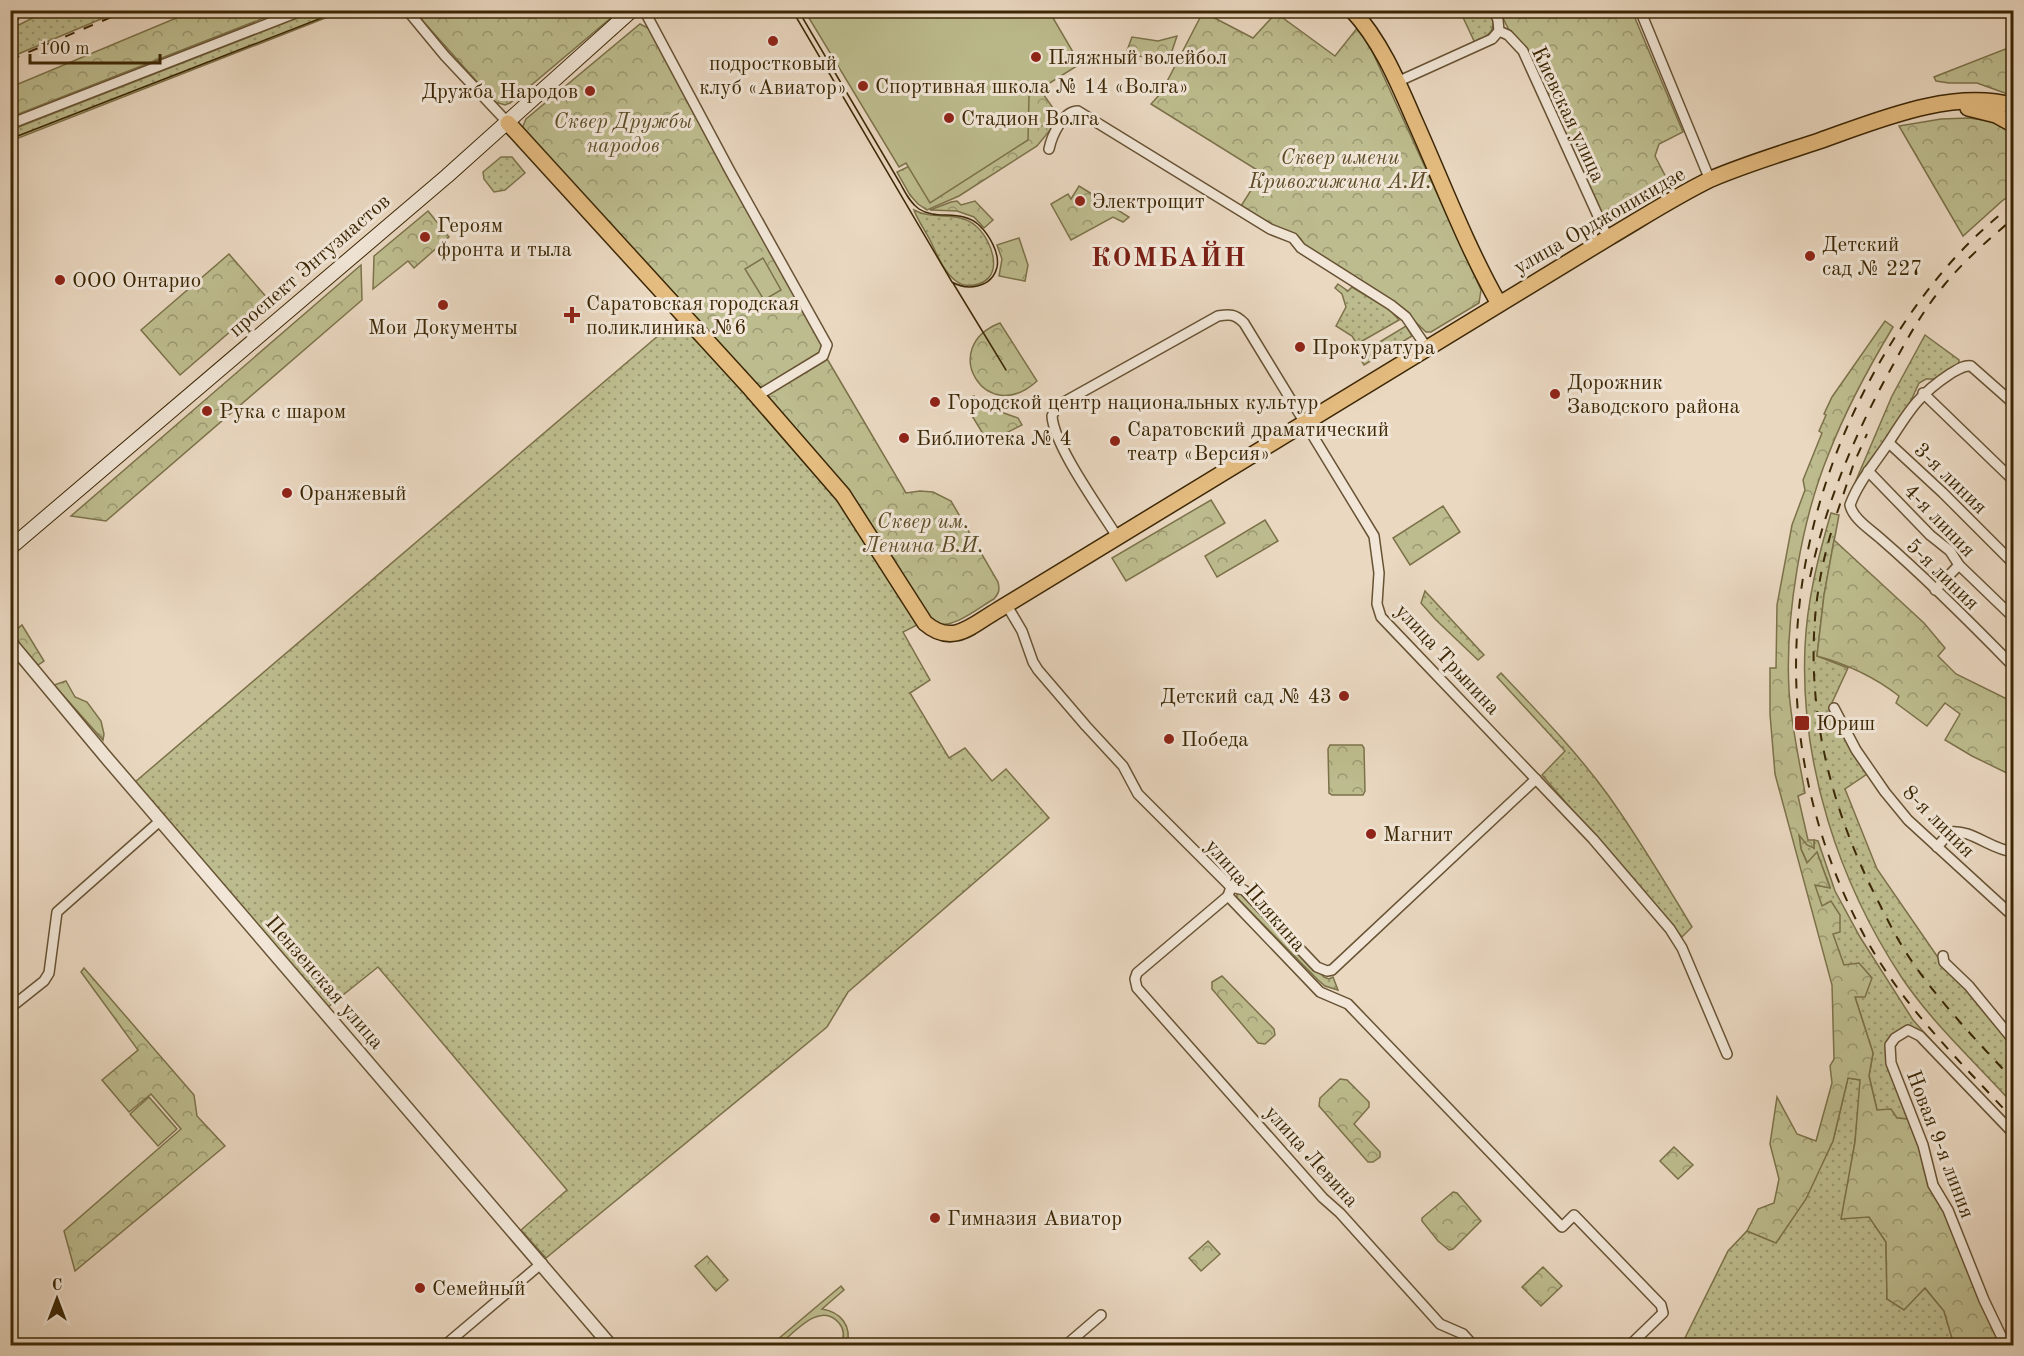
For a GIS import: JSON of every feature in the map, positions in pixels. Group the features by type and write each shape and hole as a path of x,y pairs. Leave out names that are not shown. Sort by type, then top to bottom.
{"main road":[{"name":"проспект Энтузиастов","path":"10,548 508,123 632,10"},
{"path":"1352,10 1370,33 1397,82 1499,304"},
{"name":"улица Орджоникидзе","path":"757,396 843,495 918,614 934,631 950,635 958,633 1118,538 1426,348 1608,238 1710,180 1753,162 1896,115 1938,105 1982,102 2013,106"},
{"name":"улица Орджоникидзе","path":"1938,105 1980,110 1996,115 2013,125"},
{"path":"508,123 757,396"}],"street":[{"path":"10,124 303,10"},
{"path":"407,10 445,56 508,123"},
{"path":"644,10 827,345 823,356 757,396"},
{"path":"1397,82 1492,39 1499,31 1494,10"},
{"path":"1640,10 1710,180"},
{"name":"Киевская улица","path":"1499,31 1508,35 1523,51 1608,238"},
{"path":"1049,149 1066,115 1072,111 1078,111 1270,229 1293,237 1301,248 1399,311 1406,317 1426,348"},
{"path":"1118,538 1056,435 1052,416 1057,406 1218,316 1231,314 1244,323 1305,422"},
{"path":"1868,471 1923,393 1967,365 1989,381 2013,404"},
{"path":"1923,393 2013,482"},
{"name":"улица Трынина","path":"1305,422 1374,536 1378,573 1377,604 1381,617 1593,839 1670,929 1682,948 1727,1054"},
{"name":"3-я линия","path":"1889,443 1943,493 2013,564"},
{"name":"5-я линия","path":"1868,471 1850,505 1851,510 2013,667"},
{"name":"4-я линия","path":"1868,471 1929,535 1950,551 1959,565 2013,618"},
{"path":"1935,590 1959,565"},
{"name":"улица Плякина","path":"1006,604 1022,631 1033,662 1053,688 1123,766 1138,794 1320,992 1348,1004 1562,1227 1574,1215 1661,1305 1663,1310 1629,1346"},
{"name":"Пензенская улица","path":"10,642 611,1346"},
{"name":"8-я линия","path":"1834,708 1856,750 1908,820 2013,917"},
{"path":"1229,892 1244,890 1317,967 1327,971 1332,970 1536,779"},
{"path":"10,1008 44,981 50,973 57,912 161,820"},
{"path":"1937,846 1950,832 1959,831 1994,847 2013,852"},
{"name":"улица Левина","path":"1229,892 1137,973 1135,979 1137,988 1323,1198 1440,1324 1463,1334 1470,1344"},
{"path":"1943,956 1944,962 1969,986 2013,1041"},
{"name":"Новая 9-я линия","path":"2006,1346 1984,1300 1948,1210 1930,1176 1923,1145 1891,1063 1890,1045 1895,1038 1908,1030 1920,1036 1937,1051 2013,1134"},
{"path":"444,1346 542,1263"},
{"path":"1065,1346 1101,1315"}],"green space":[{"path":"48,10 120,11 11,57 11,29"},
{"path":"318,10 343,11 11,141 11,130"},
{"path":"193,11 282,11 11,117 11,87"},
{"path":"414,11 619,11 505,105 495,102"},
{"name":"Стадион Волга","path":"809,11 1049,11 1080,64 1029,96 1028,140 930,203 906,163 899,167 809,18 812,16"},
{"path":"1460,11 1489,11 1493,27 1489,34 1475,43"},
{"path":"1502,11 1632,11 1683,132 1659,144 1655,156 1671,187 1613,221 1602,218 1503,18"},
{"name":"Сквер имени Кривохижина А.И.","path":"1203,12 1253,38 1276,13 1335,56 1358,27 1373,53 1481,290 1479,303 1431,332 1426,332 1397,304 1303,246 1301,239 1296,235 1279,230 1241,206 1262,173 1151,104 1161,93"},
{"name":"Сквер Дружбы народов","path":"640,24 650,29 822,346 819,355 766,388 759,388 524,132 523,126 526,119"},
{"path":"1177,36 1170,57 1125,56 1132,37 1158,41"},
{"path":"2013,46 2013,96 1977,83 1949,83 1936,81 1934,77"},
{"path":"1031,88 1041,91 1060,118 1037,146 959,196 927,210 918,204 897,172 916,163"},
{"path":"1969,118 1990,121 2013,132 2013,193 1963,236 1899,126 1941,119"},
{"path":"501,157 512,157 525,173 505,190 494,192 484,179 483,172"},
{"path":"1079,186 1129,217 1123,222 1113,217 1071,240 1051,204 1068,194 1071,199"},
{"path":"957,201 961,205 975,201 993,220 984,228 974,217 957,211 930,210"},
{"path":"914,210 929,215 962,218 976,226 991,250 993,268 990,276 984,282 974,285 965,285 956,281 941,263"},
{"path":"428,211 449,237 414,268 408,261 373,289 374,256"},
{"path":"1019,238 1028,265 1025,281 999,276 1002,259 997,245"},
{"path":"229,254 268,299 180,375 141,330"},
{"path":"763,258 781,290 764,300 745,269"},
{"path":"361,265 362,300 106,521 71,516"},
{"path":"1338,284 1348,291 1352,287 1390,310 1399,320 1357,344 1352,336 1336,326 1346,307 1342,294 1335,288"},
{"path":"679,318 840,499 850,515 917,625 903,632 930,680 910,693 949,758 965,748 992,781 1006,769 1049,818 848,992 827,1027 546,1258 521,1230 567,1190 378,967 328,1007 135,782"},
{"path":"1885,321 1893,327 1858,388 1829,453 1810,508 1797,570 1788,662 1789,690 1793,729 1805,793 1798,796 1808,840 1814,840 1814,848 1807,845 1799,835 1801,849 1807,863 1817,852 1830,888 1815,885 1822,906 1831,901 1840,915 1840,932 1833,934 1844,965 1859,963 1872,978 1865,997 1855,997 1873,1053 1869,1076 1877,1110 1891,1109 1897,1118 1908,1119 2002,1345 1954,1345 1944,1311 1925,1288 1904,1310 1887,1299 1886,1242 1869,1217 1841,1219 1855,1142 1860,1080 1848,1078 1833,1141 1806,1199 1776,1243 1747,1231 1758,1209 1774,1203 1779,1179 1770,1144 1777,1097 1797,1134 1816,1141 1832,1083 1830,1066 1834,1059 1832,985 1775,774 1770,714 1770,668 1776,668 1777,605 1792,525 1805,490 1803,480 1822,433 1819,431 1826,415 1824,414 1832,397"},
{"path":"1000,323 1037,381 1018,393 1001,395 986,390 976,379 971,364 972,349 981,334"},
{"path":"1406,326 1412,336 1364,365 1358,355"},
{"path":"1925,335 1959,360 1959,367 1939,379 1926,379 1919,383 1909,405 1848,499 1892,396"},
{"name":"Сквер им. Ленина В.И.","path":"826,357 906,493 933,492 951,501 998,582 999,591 994,599 951,623 938,623 930,617 861,509 766,395"},
{"path":"974,396 984,406 1018,418 1022,425 988,442 963,401"},
{"path":"1211,500 1225,523 1126,581 1112,558"},
{"path":"1443,506 1460,532 1410,565 1393,538"},
{"path":"1831,513 1839,515 1824,595 1817,656 1848,668 1830,707 1852,753 1867,774 1845,789 1877,869 1939,959 1969,990 2013,1045 2013,1104 1941,1027 1902,978 1859,902 1828,820 1809,734 1805,691 1805,647 1814,579"},
{"path":"1265,520 1278,541 1217,577 1205,556"},
{"path":"1834,540 1924,623 1945,648 1938,656 1956,674 2013,702 2013,776 1945,740 1960,714 1945,703 1927,726 1896,703 1899,696 1881,683 1850,667 1817,656 1824,595"},
{"path":"1425,591 1484,655 1478,660 1436,620 1421,603"},
{"path":"22,625 44,661 38,665 11,634"},
{"path":"1501,673 1570,747 1619,811 1692,927 1682,937 1542,775 1565,751 1497,677"},
{"path":"66,681 75,697 87,702 101,721 103,740 54,685"},
{"path":"1330,745 1362,745 1364,748 1365,791 1363,795 1332,795 1329,793 1328,749"},
{"path":"1799,832 1814,848 1814,840 1818,841 1835,891 1860,937 1913,1020 1938,1048 1911,1026 1903,1028 1889,1043 1908,1119 1897,1118 1877,1110 1869,1076 1873,1053 1814,885 1830,887 1817,853 1808,864 1801,849"},
{"path":"1237,893 1243,894 1324,977 1329,979 1333,977 1338,990 1325,986 1318,980 1237,898"},
{"path":"84,968 194,1095 197,1116 225,1146 75,1271 64,1231 181,1129 151,1094 129,1112 102,1080 138,1050 81,972"},
{"path":"1222,976 1274,1029 1275,1035 1265,1044 1258,1043 1212,989 1212,982"},
{"path":"1848,1078 1861,1080 1855,1142 1842,1219 1869,1216 1886,1242 1887,1299 1925,1288 1944,1311 1954,1345 1681,1346 1728,1251 1747,1231 1776,1242 1833,1141"},
{"path":"1340,1079 1347,1080 1369,1102 1369,1107 1354,1124 1380,1152 1380,1157 1373,1162 1368,1162 1319,1106 1320,1098"},
{"path":"149,1097 177,1129 158,1146 130,1114"},
{"path":"1674,1147 1693,1165 1678,1179 1660,1161"},
{"path":"1453,1192 1457,1193 1481,1221 1453,1249 1449,1250 1438,1241 1422,1218"},
{"path":"1208,1241 1220,1254 1201,1271 1189,1258"},
{"path":"707,1256 728,1280 716,1291 695,1266"},
{"path":"1543,1267 1562,1286 1541,1306 1522,1287"},
{"path":"841,1286 844,1290 822,1309 835,1313 844,1321 848,1332 847,1345 841,1345 843,1334 839,1323 832,1317 824,1315 807,1321 779,1345 771,1345"}],"tram line":[{"path":"10,139 342,10"},
{"path":"792,10 952,282 972,287 985,283 997,267 997,256 987,234 980,226 965,217 934,214 919,209 913,204 798,10"},
{"path":"953,283 1006,370"}],"railway":[{"path":"10,23 36,10"},
{"path":"10,60 128,10"},
{"path":"2014,204 1958,254 1926,293 1884,355 1848,424 1822,496 1804,569 1796,644 1798,718 1810,793 1832,866 1865,937 1897,987 1933,1033 2014,1120"},
{"path":"1810,577 1825,522 1844,468 1879,390 1904,344 1930,303 1953,275 2014,218"},
{"path":"1837,513 1854,463 1867,434"},
{"path":"1831,533 1820,580 1814,627 1814,674 1818,720 1827,766 1840,812 1877,899 1908,955 1948,1009 2014,1081"}],"place":[{"name":"подростковый клуб «Авиатор»","path":"773,41"},
{"name":"Пляжный волейбол","path":"1036,57"},
{"name":"Спортивная школа № 14 «Волга»","path":"863,86"},
{"name":"Дружба Народов","path":"590,91"},
{"name":"Стадион Волга","path":"949,118"},
{"name":"Электрощит","path":"1080,201"},
{"name":"Героям фронта и тыла","path":"425,237"},
{"name":"Детский сад № 227","path":"1810,256"},
{"name":"ООО Онтарио","path":"60,280"},
{"name":"Мои Документы","path":"443,305"},
{"name":"Саратовская городская поликлиника №6","path":"572,315"},
{"name":"Прокуратура","path":"1300,347"},
{"name":"Дорожник Заводского района","path":"1555,394"},
{"name":"Городской центр национальных культур","path":"935,402"},
{"name":"Рука с шаром","path":"207,411"},
{"name":"Библиотека № 4","path":"904,438"},
{"name":"Саратовский драматический театр «Версия»","path":"1115,441"},
{"name":"Оранжевый","path":"287,493"},
{"name":"Детский сад № 43","path":"1344,696"},
{"name":"Юриш","path":"1802,723"},
{"name":"Победа","path":"1169,739"},
{"name":"Магнит","path":"1371,834"},
{"name":"Гимназия Авиатор","path":"935,1218"},
{"name":"Семейный","path":"420,1288"}],"district":[{"name":"КОМБАЙН","path":"1169,257"}]}
